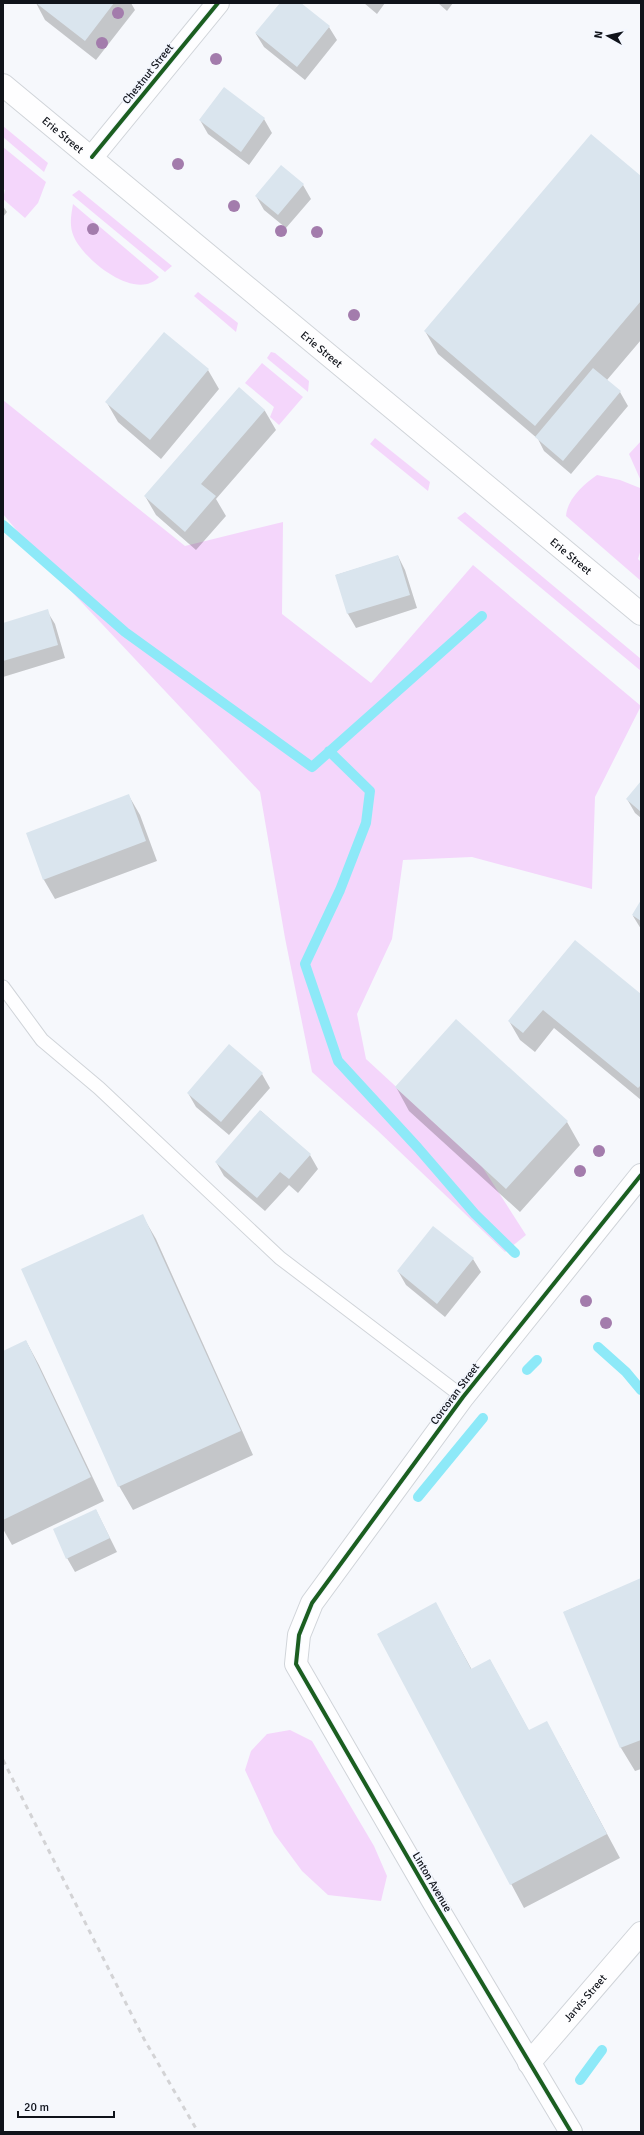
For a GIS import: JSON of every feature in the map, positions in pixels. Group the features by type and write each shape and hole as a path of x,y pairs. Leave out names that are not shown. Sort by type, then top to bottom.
{"street":[{"name":"Chestnut Street","path":"92,157 218,3"},
{"name":"Erie Street","path":"3,85 92,157 641,614"},
{"name":"Corcoran Street","path":"299,1635 312,1603 463,1397 641,1175"},
{"name":"Linton Avenue","path":"299,1635 296,1664 433,1901 571,2132"},
{"name":"Jarvis Street","path":"529,2063 641,1934"}],"lane":[{"path":"3,987 42,1040 99,1088 280,1258 463,1397"}],"shaded area":[{"path":"3,126 48,163 44,172 3,137"},
{"path":"3,147 46,182 38,203 25,218 3,199 5,190 3,189"},
{"path":"79,190 172,266 165,272 72,195"},
{"path":"73,204 159,277 149,283 137,285 112,275 99,266 88,256 72,233 71,217"},
{"path":"198,292 238,323 236,332 194,296"},
{"path":"271,352 275,353 309,381 308,392 267,358"},
{"path":"262,363 303,397 279,425 270,417 274,407 245,383"},
{"path":"3,400 185,546 283,522 282,614 371,683 473,565 641,706 595,797 592,889 472,857 403,860 392,939 357,1014 366,1059 481,1165 526,1235 505,1252 377,1130 312,1072 285,938 260,792 39,557 3,514"},
{"path":"375,438 430,482 428,491 370,444"},
{"path":"641,441 641,481 629,454"},
{"path":"597,475 620,480 640,488 641,486 641,549 638,559 641,562 641,581 566,516 569,504 577,492"},
{"path":"465,512 641,659 641,671 457,518"},
{"path":"290,1730 312,1741 374,1846 387,1876 381,1901 328,1895 302,1871 274,1833 245,1770 251,1751 267,1734"}],"building":[{"path":"36,3 114,3 85,41"},
{"path":"280,3 301,3 330,26 297,67 255,33"},
{"path":"224,87 265,118 241,152 199,120"},
{"path":"591,134 641,176 641,301 535,426 424,331"},
{"path":"281,165 304,184 278,215 255,196"},
{"path":"164,332 209,369 150,440 105,402"},
{"path":"593,368 621,391 563,461 535,437"},
{"path":"239,387 265,410 201,484 216,496 185,532 144,496"},
{"path":"398,555 410,595 347,614 335,575"},
{"path":"48,609 58,645 3,661 3,623"},
{"path":"641,781 641,812 626,799"},
{"path":"129,794 146,841 43,880 26,833"},
{"path":"641,900 641,921 632,915"},
{"path":"575,940 641,994 641,1085 638,1088 543,1010 523,1033 508,1021"},
{"path":"456,1019 568,1121 506,1189 395,1087"},
{"path":"229,1044 263,1073 221,1122 187,1093"},
{"path":"260,1110 311,1154 289,1179 280,1172 257,1198 215,1162"},
{"path":"143,1214 241,1431 118,1487 21,1269"},
{"path":"433,1226 474,1258 437,1304 397,1271"},
{"path":"26,1340 91,1477 3,1520 3,1351"},
{"path":"96,1509 110,1538 66,1559 53,1529"},
{"path":"641,1578 641,1740 620,1748 563,1612"},
{"path":"436,1602 471,1669 490,1659 529,1730 547,1721 607,1834 510,1885 377,1634"}],"waterway":[{"path":"3,525 125,632 312,767 482,616"},
{"path":"329,751 370,791 366,823 340,890 305,964 338,1061 418,1148 475,1214 515,1253"},
{"path":"598,1347 626,1372 641,1390"},
{"path":"527,1370 537,1360"},
{"path":"418,1497 483,1418"},
{"path":"580,2080 602,2050"}],"railway":[{"path":"3,1760 144,2039 198,2132"}],"cycle path":[{"path":"92,157 218,3"},
{"path":"571,2132 433,1901 296,1664 299,1635 312,1603 463,1397 641,1175"}]}
